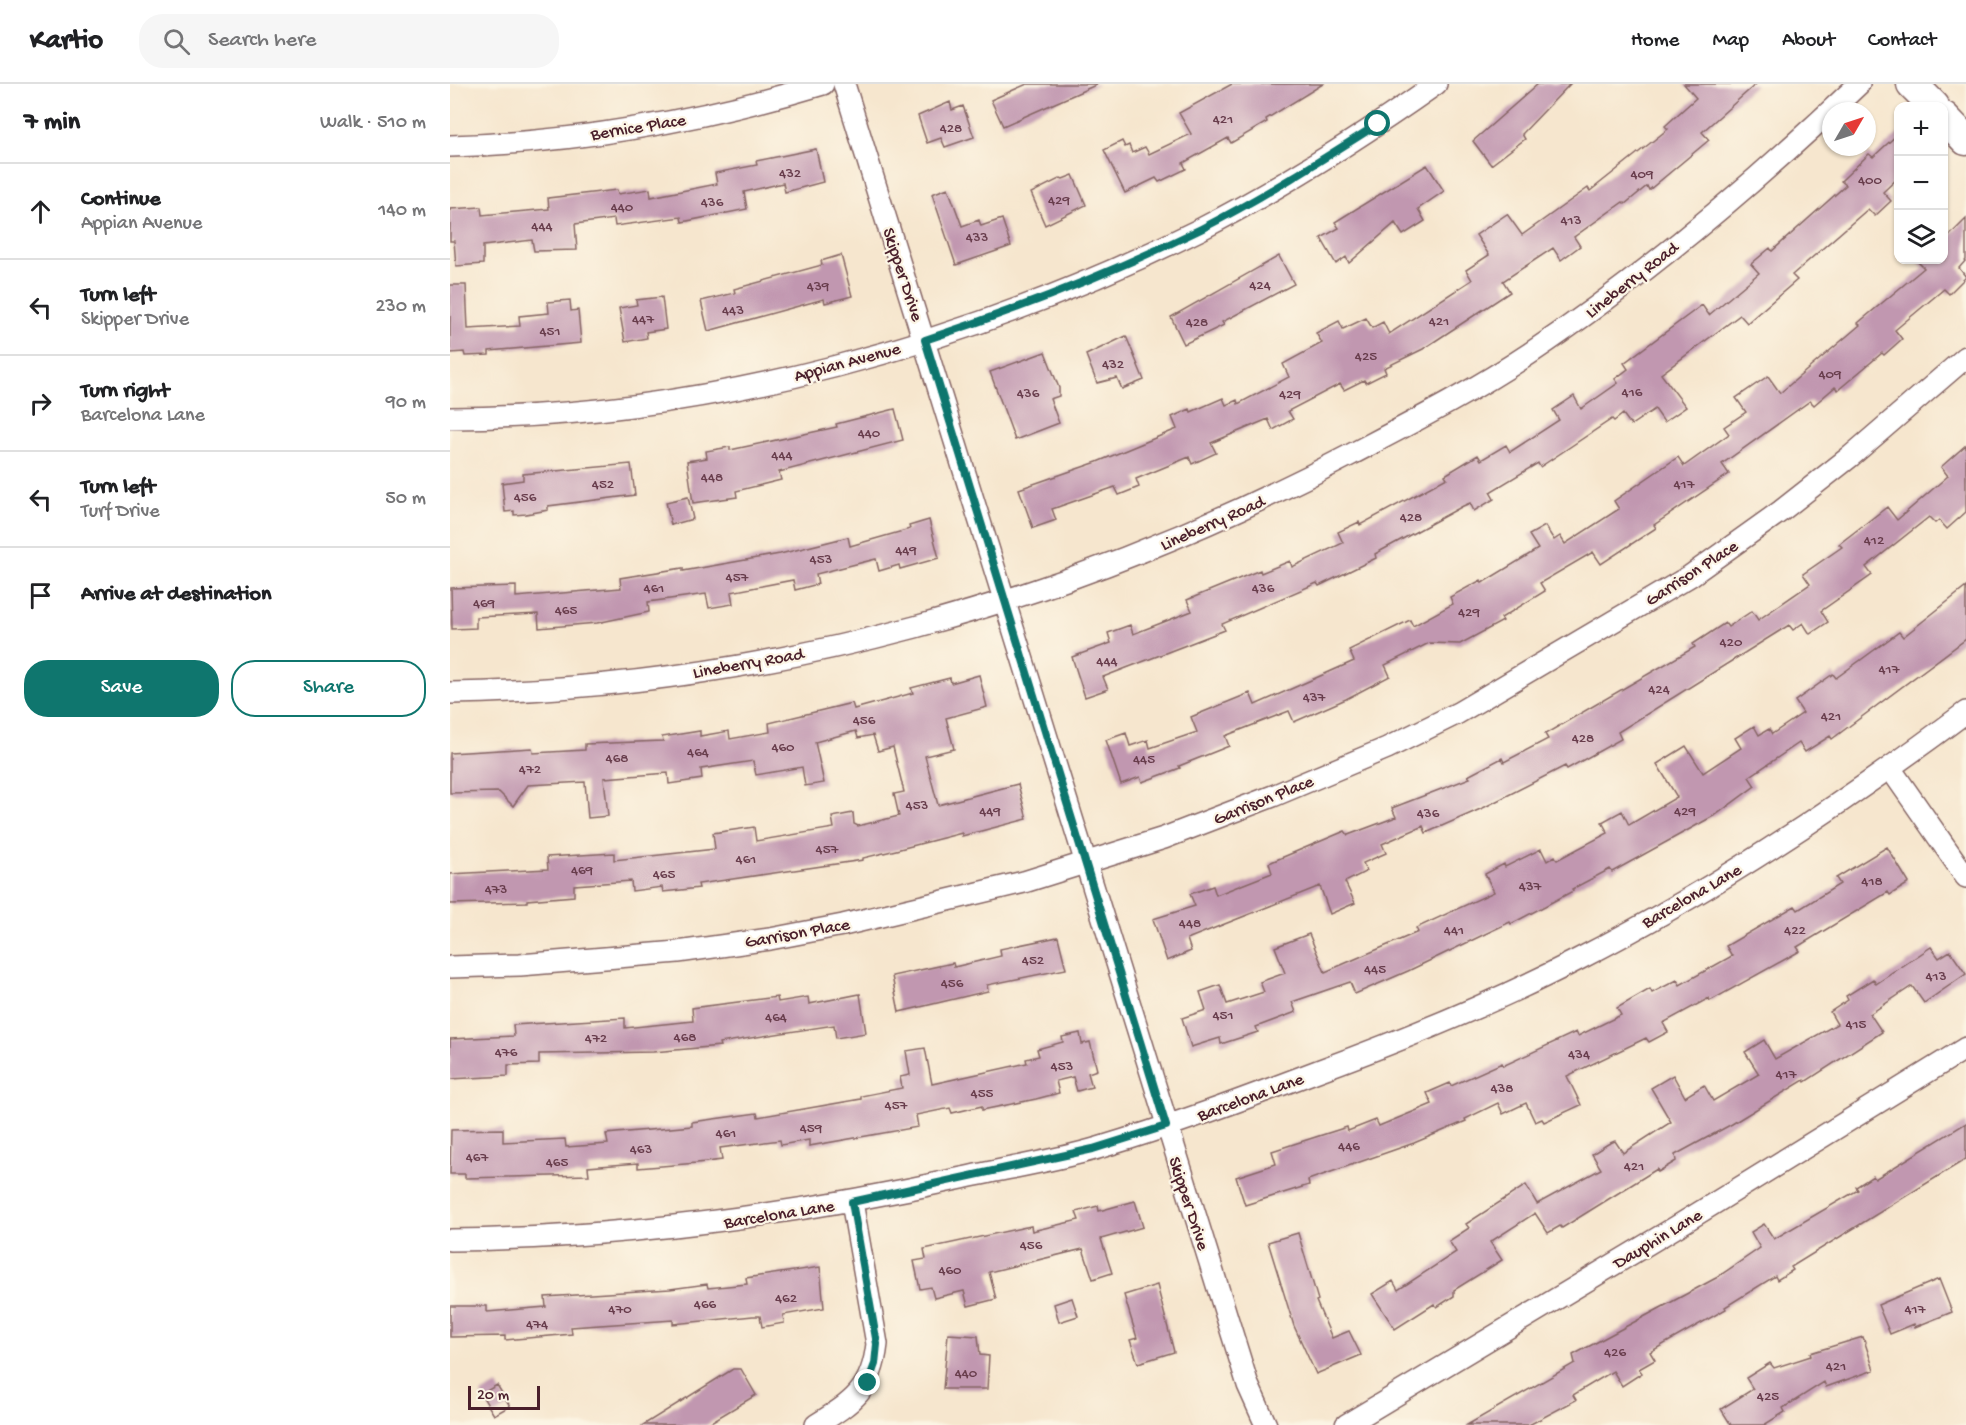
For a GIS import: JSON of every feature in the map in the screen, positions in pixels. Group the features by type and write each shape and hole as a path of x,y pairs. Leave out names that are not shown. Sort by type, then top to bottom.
{"street":[{"name":"Bernice Place","path":"450,146 559,138 671,122 763,102 823,84"},
{"name":"Skipper Drive","path":"844,84 925,340 1166,1126 1248,1385 1266,1425"},
{"name":"Appian Avenue","path":"450,418 573,412 672,399 771,381 925,340 1076,286 1202,228 1292,179 1436,84"},
{"name":"Lineberry Road","path":"450,693 626,681 732,667 878,637 1005,603 1111,566 1213,523 1274,496 1456,399 1525,357 1595,308 1719,210 1859,84"},
{"path":"1912,84 1930,102"},
{"path":"1948,121 1966,140"},
{"name":"Garrison Place","path":"450,967 520,965 678,952 770,939 843,925 1024,882 1164,838 1366,757 1492,694 1700,569 1781,511 1851,456 1966,357"},
{"name":"Barcelona Lane","path":"450,1240 619,1234 749,1218 852,1202 1093,1149 1166,1126 1384,1047 1551,973 1735,871 1890,768 1966,712"},
{"path":"1890,768 1966,877"},
{"name":"Dauphin Lane","path":"1346,1425 1676,1227 1966,1048"},
{"path":"816,1425 855,1399 868,1383 875,1364 877,1344 852,1202"}],"building":[{"path":"1027,84 1098,84 1003,126 991,100"},
{"path":"1232,84 1323,84 1231,143 1228,138 1183,163 1186,169 1159,182 1156,178 1125,193 1104,150 1122,141 1125,147 1129,145 1132,153 1145,147 1149,154 1191,134 1179,113"},
{"path":"1538,84 1570,84 1522,134 1525,139 1491,165 1473,141"},
{"path":"1684,84 1756,84 1702,132 1709,140 1649,190 1647,186 1625,204 1623,202 1574,237 1580,246 1561,260 1553,248 1503,281 1510,292 1423,349 1384,368 1386,373 1344,390 1340,384 1288,411 1293,419 1273,430 1268,419 1211,443 1216,453 1192,464 1189,457 1136,479 1139,487 1119,495 1115,487 1052,509 1056,520 1033,528 1019,489 1097,462 1177,429 1172,417 1190,409 1191,412 1223,398 1226,405 1237,400 1238,404 1289,377 1283,364 1322,343 1316,333 1339,321 1343,329 1366,318 1372,328 1383,322 1389,334 1472,280 1466,270 1489,255 1476,235 1507,214 1522,235 1588,188 1590,191 1668,129 1665,126 1696,98"},
{"path":"950,102 952,110 963,106 974,137 945,147 941,138 927,143 918,116"},
{"path":"1894,138 1894,182 1883,192 1891,201 1875,216 1868,209 1792,275 1797,280 1747,323 1740,315 1661,374 1686,407 1664,422 1655,409 1631,425 1623,414 1614,421 1612,419 1540,467 1538,463 1490,492 1494,499 1474,511 1470,503 1463,506 1375,554 1376,558 1319,586 1317,583 1222,624 1225,630 1103,677 1108,689 1085,697 1072,657 1111,643 1108,633 1130,625 1133,634 1192,611 1187,600 1260,570 1261,573 1290,561 1292,567 1343,543 1338,532 1359,522 1360,525 1447,478 1445,475 1478,455 1481,460 1506,445 1510,452 1559,420 1553,410 1574,396 1581,409 1618,383 1615,379 1628,369 1624,363 1702,305 1709,315 1759,273 1751,264 1770,248 1772,251 1846,185 1841,181 1867,156 1873,157"},
{"path":"816,149 823,182 785,192 783,183 744,192 747,209 682,222 681,217 615,226 614,219 575,224 577,250 534,251 532,240 483,246 483,264 456,266 454,241 450,241 450,209 481,207 482,215 549,209 548,198 617,190 618,194 650,189 651,197 717,184 715,173 757,165 756,161"},
{"path":"1427,165 1444,191 1418,209 1425,221 1403,235 1395,223 1349,263 1346,257 1336,264 1321,238 1339,228 1335,222"},
{"path":"1073,175 1086,205 1045,225 1031,193 1061,178"},
{"path":"948,188 962,226 979,220 981,226 1002,219 1011,246 956,265 932,194"},
{"path":"1966,219 1966,260 1959,268 1966,277 1949,294 1944,289 1895,330 1902,339 1838,390 1835,387 1814,405 1810,401 1722,464 1729,474 1654,525 1656,528 1601,564 1593,552 1540,583 1545,591 1501,618 1503,621 1460,644 1429,643 1385,665 1390,676 1346,699 1294,722 1289,711 1225,736 1229,746 1179,766 1180,768 1142,782 1140,777 1121,784 1106,740 1126,733 1130,746 1148,740 1150,748 1197,732 1191,717 1250,693 1255,705 1354,661 1349,650 1410,620 1413,626 1453,604 1450,597 1481,580 1482,583 1538,549 1529,535 1545,526 1554,540 1560,536 1565,544 1619,509 1614,501 1678,457 1684,466 1729,434 1724,427 1746,412 1736,398 1768,376 1780,393 1924,268 1920,264 1948,264 1948,237"},
{"path":"841,255 852,296 825,303 824,299 708,331 701,301 735,293 734,289 822,265 821,261"},
{"path":"1279,256 1294,284 1222,322 1224,325 1184,344 1171,317"},
{"path":"450,285 466,285 468,329 520,326 519,316 549,313 548,302 570,300 571,311 578,310 581,343 489,351 489,355 465,356 464,352 450,353"},
{"path":"662,297 666,329 646,332 647,338 625,342 619,308 637,305 636,300"},
{"path":"1126,336 1144,380 1122,389 1117,378 1097,383 1086,355"},
{"path":"1045,352 1059,388 1059,396 1050,399 1059,423 1015,440 990,372"},
{"path":"895,409 903,440 779,472 781,480 736,491 737,497 693,503 687,461 707,458 706,451 730,447 730,450 837,427 836,424"},
{"path":"1966,445 1966,512 1947,529 1939,520 1935,523 1929,517 1866,567 1872,575 1821,611 1828,622 1810,634 1803,623 1793,630 1789,625 1618,732 1621,739 1567,769 1565,766 1485,807 1426,833 1423,826 1382,844 1386,853 1363,863 1367,871 1345,882 1355,903 1330,914 1320,886 1187,939 1191,951 1167,961 1153,919 1195,906 1190,894 1213,886 1216,895 1272,873 1269,863 1345,831 1348,835 1396,817 1392,808 1470,778 1468,776 1502,758 1504,762 1548,739 1545,734 1695,647 1693,644 1725,623 1728,627 1752,611 1758,620 1810,584 1803,574 1842,547 1839,544 1887,507 1897,520 1948,476 1941,467"},
{"path":"631,464 635,495 548,506 548,510 526,514 514,515 514,511 505,512 502,483 523,480 523,474"},
{"path":"688,497 693,519 671,525 666,502"},
{"path":"929,520 939,558 900,569 899,565 879,571 876,559 816,574 818,584 795,590 793,580 731,592 733,604 709,608 706,594 648,602 649,612 597,623 539,628 538,614 476,617 476,628 452,629 451,588 516,586 516,597 621,588 620,578 683,568 683,571 780,554 848,537 850,546 910,529 909,526"},
{"path":"1966,587 1966,639 1832,739 1830,736 1805,752 1799,743 1749,777 1755,786 1717,814 1612,872 1610,869 1572,889 1573,891 1511,924 1510,922 1408,971 1355,994 1350,982 1292,1002 1296,1012 1256,1027 1258,1032 1221,1044 1220,1038 1191,1047 1182,1018 1206,1010 1200,992 1220,985 1227,1004 1264,992 1260,982 1285,973 1275,947 1309,934 1325,972 1418,932 1416,928 1494,892 1485,874 1504,864 1505,867 1541,849 1547,861 1555,856 1557,860 1608,833 1602,822 1622,811 1629,825 1677,797 1657,764 1686,746 1703,773 1741,748 1735,738 1754,726 1759,735 1769,729 1772,734 1803,713 1795,701 1833,674 1836,678 1899,632 1903,637"},
{"path":"979,675 987,707 946,718 954,749 925,756 938,805 1018,784 1027,819 962,836 962,833 863,858 863,860 698,884 699,888 663,892 662,887 632,891 631,881 574,885 574,896 527,900 527,902 450,904 450,874 548,869 547,857 614,853 614,860 715,849 713,833 754,827 756,841 834,828 832,817 853,813 854,824 858,826 899,816 894,794 904,792 893,747 878,751 873,735 858,738 856,731 815,742 824,783 805,786 802,767 756,775 753,761 701,769 702,779 669,784 668,773 604,778 608,816 588,818 585,782 528,785 513,806 499,792 450,793 450,753 532,748 533,753 585,750 585,744 663,741 662,737 700,731 700,736 729,731 730,739 770,732 769,723 852,703 854,709 913,693 911,688 950,678 951,683"},
{"path":"1887,847 1909,883 1890,895 1888,892 1797,947 1800,951 1710,1001 1709,998 1663,1023 1668,1032 1649,1042 1646,1038 1567,1076 1581,1105 1544,1122 1542,1119 1535,1122 1526,1103 1503,1114 1498,1103 1465,1119 1466,1121 1414,1143 1308,1180 1309,1185 1245,1205 1236,1177 1276,1164 1272,1151 1347,1127 1348,1131 1376,1120 1379,1126 1432,1104 1427,1093 1450,1083 1451,1086 1502,1063 1503,1066 1576,1032 1578,1036 1621,1015 1617,1008 1650,989 1652,993 1677,980 1680,985 1732,956 1726,946 1795,906 1798,910 1840,884 1836,878"},
{"path":"1058,937 1066,969 987,985 988,991 899,1012 892,976 953,963 954,967 1001,956 1000,949"},
{"path":"1931,947 1939,958 1950,951 1966,974 1924,1003 1912,986 1870,1014 1882,1032 1805,1082 1804,1080 1732,1124 1675,1155 1676,1161 1658,1172 1657,1169 1562,1228 1560,1226 1548,1233 1535,1213 1490,1242 1502,1260 1454,1290 1454,1296 1437,1307 1434,1304 1395,1329 1372,1294 1393,1281 1398,1290 1456,1252 1449,1241 1469,1228 1466,1224 1526,1185 1537,1204 1601,1169 1592,1154 1608,1144 1615,1141 1623,1153 1671,1122 1651,1088 1673,1075 1685,1097 1704,1085 1713,1101 1759,1074 1745,1052 1764,1040 1775,1059 1837,1024 1830,1012 1848,1000 1846,996 1873,979 1876,984"},
{"path":"860,994 866,1033 836,1038 834,1025 719,1043 720,1046 653,1052 539,1054 539,1064 508,1065 508,1076 450,1079 450,1039 514,1036 513,1025 625,1018 625,1028 693,1021 692,1008 777,997 778,1002 808,997 809,1004"},
{"path":"1080,1033 1082,1044 1090,1042 1097,1070 1088,1073 1092,1087 1077,1091 1073,1077 1056,1081 1059,1093 1036,1099 982,1110 982,1106 952,1113 950,1108 916,1115 918,1127 809,1146 809,1140 781,1145 780,1140 720,1148 722,1160 638,1168 638,1163 588,1167 589,1175 465,1178 465,1174 450,1174 451,1130 503,1129 503,1142 565,1139 566,1147 608,1144 606,1134 692,1126 692,1122 757,1113 758,1117 861,1099 861,1096 902,1088 900,1077 910,1075 906,1051 925,1048 932,1084 1027,1063 1026,1059 1039,1056 1037,1049 1063,1042 1062,1037"},
{"path":"1966,1123 1966,1159 1791,1267 1793,1270 1777,1280 1775,1276 1725,1307 1726,1309 1650,1352 1655,1360 1639,1369 1642,1373 1622,1386 1613,1371 1573,1395 1576,1400 1529,1425 1467,1425 1575,1363 1573,1355 1716,1278 1760,1248 1751,1232 1764,1224 1774,1239 1858,1190 1856,1187 1873,1176 1875,1179"},
{"path":"1135,1201 1143,1227 1101,1239 1112,1273 1093,1279 1083,1249 989,1272 996,1299 968,1306 964,1291 934,1298 931,1287 920,1289 914,1261 926,1259 924,1249 1031,1226 1032,1231 1079,1220 1076,1212 1098,1206 1099,1211"},
{"path":"1298,1233 1318,1300 1316,1301 1332,1338 1349,1331 1361,1355 1316,1374 1294,1326 1268,1242"},
{"path":"820,1267 824,1308 783,1315 784,1323 762,1327 760,1316 753,1316 673,1324 673,1320 571,1327 572,1334 505,1340 505,1336 450,1337 450,1306 487,1306 487,1312 546,1307 545,1297 670,1289 707,1284 708,1288 747,1284 746,1278"},
{"path":"1939,1279 1952,1312 1890,1334 1878,1305"},
{"path":"1157,1285 1174,1352 1138,1363 1130,1340 1137,1338 1124,1295"},
{"path":"1072,1298 1078,1316 1059,1322 1054,1304"},
{"path":"948,1334 978,1336 980,1355 989,1356 987,1389 943,1389"},
{"path":"1863,1337 1874,1370 1826,1387 1824,1382 1783,1408 1785,1412 1764,1425 1731,1425 1721,1409 1753,1389 1746,1378 1770,1363 1774,1368 1811,1356 1810,1353"},
{"path":"733,1369 741,1369 756,1395 706,1425 643,1425"},
{"path":"497,1385 510,1406 494,1415 481,1394"}],"route":[{"path":"868,1383 875,1364 877,1344 852,1202 1093,1149 1166,1126 925,340 1001,315 1076,286 1202,228 1292,179 1378,124"}]}
